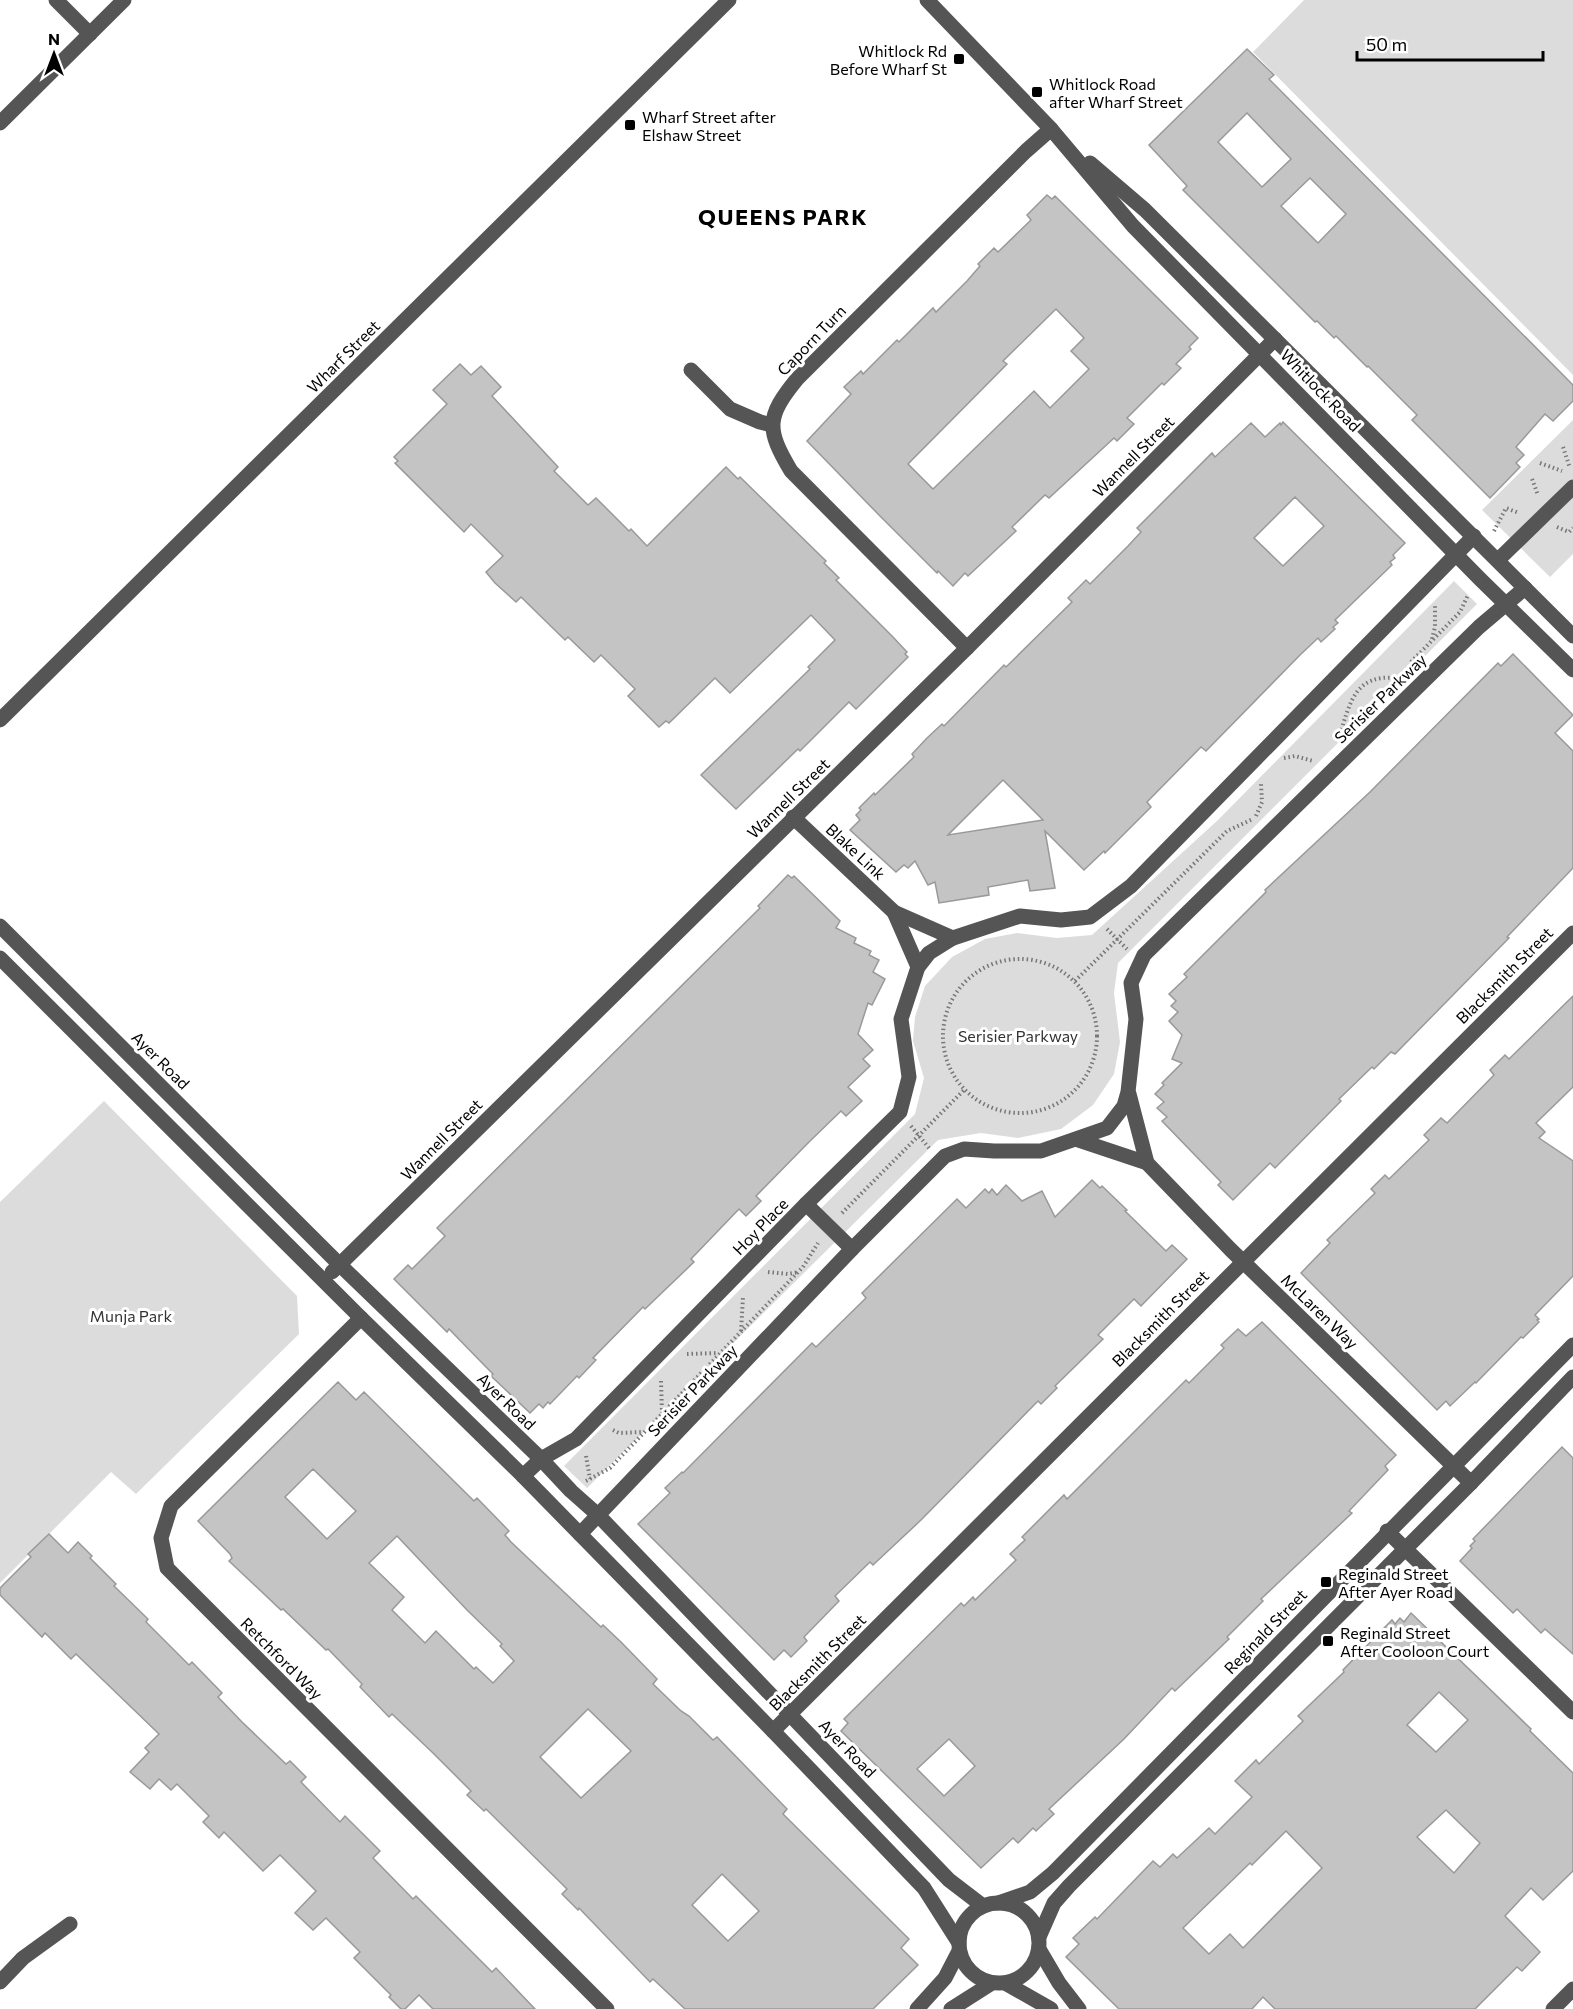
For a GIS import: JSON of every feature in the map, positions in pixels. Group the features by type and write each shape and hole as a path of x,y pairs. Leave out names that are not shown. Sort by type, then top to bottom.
{"street":[{"path":"56,0 90,34"},
{"path":"0,123 124,0"},
{"name":"Wharf Street","path":"711,16 723,0"},
{"name":"Wharf Street","path":"0,720 729,0"},
{"name":"Whitlock Road","path":"927,0 1051,129 1133,226 1573,670"},
{"name":"Whitlock Road","path":"1051,129 1145,210 1573,636"},
{"name":"Caporn Turn","path":"772,425 781,398 797,379 1026,151 1051,129"},
{"name":"Wannell Street","path":"324,1280 967,648 1275,339"},
{"path":"691,370 730,409 772,425 778,449 791,471 967,648"},
{"path":"1498,560 1573,487"},
{"path":"953,939 1020,916 1061,920 1090,917 1131,886 1474,536"},
{"name":"Serisier Parkway","path":"580,1534 852,1249 945,1156 964,1149 994,1152 1041,1152 1107,1128 1124,1107 1128,1092 1136,1019 1131,983 1144,955 1479,627 1525,588"},
{"name":"Blake Link","path":"793,817 894,912 953,939"},
{"name":"Blake Link","path":"894,912 918,967"},
{"name":"Ayer Road","path":"0,926 339,1264 597,1515 949,1880 991,1905"},
{"name":"Blacksmith Street","path":"773,1731 1573,933"},
{"name":"Hoy Place","path":"523,1476 541,1459 576,1439 806,1204 898,1115 909,1077 901,1019 918,967 929,953 953,939"},
{"path":"0,958 523,1476 924,1888 959,1947 969,1970 980,1978 998,1983 1051,2009"},
{"name":"McLaren Way","path":"1128,1092 1147,1163"},
{"name":"McLaren Way","path":"1078,1140 1147,1163 1243,1261 1471,1482"},
{"path":"806,1204 852,1249"},
{"name":"Retchford Way","path":"362,1318 171,1506 161,1538 167,1568 608,2009"},
{"name":"Reginald Street","path":"991,1905 1030,1892 1053,1873 1572,1347"},
{"path":"951,2009 998,1983 1017,1979 1027,1972 1035,1962 1039,1943 1054,1903 1069,1886 1573,1377"},
{"path":"1388,1531 1573,1712"},
{"path":"917,2009 945,1978 959,1947 960,1932 965,1921 974,1912 991,1905 1010,1905 1020,1909 1035,1926 1039,1943 1059,1983 1079,2009"},
{"path":"0,1982 23,1958 70,1924"},
{"path":"1553,2009 1573,1989"}],"path":[{"path":"1540,463 1572,474 1563,447"},
{"path":"1410,664 1460,612 1469,591 1462,589"},
{"path":"1430,643 1434,633 1436,600"},
{"path":"1388,686 1402,671"},
{"path":"1339,735 1352,698 1361,687 1374,679 1396,678"},
{"path":"1333,742 1347,727"},
{"path":"1306,769 1320,755"},
{"path":"1280,759 1295,756 1313,761"},
{"path":"1255,817 1262,802 1261,779"},
{"path":"1075,981 1227,831 1268,808"},
{"path":"1094,914 1117,940 1142,961"},
{"path":"1027,959 1053,966 1075,981 1090,1001 1097,1024 1097,1049 1089,1072 1074,1091 1054,1105 1031,1112 1006,1112 984,1104 964,1090 949,1067 943,1041 945,1015 957,991 976,972 1001,961 1027,959"},
{"path":"571,1491 610,1468 799,1272 829,1226 964,1090"},
{"path":"898,1115 919,1135 940,1161"},
{"path":"763,1273 789,1274 811,1269"},
{"path":"741,1332 741,1304 746,1289"},
{"path":"679,1357 694,1353 720,1353"},
{"path":"662,1414 663,1374"}],"green space":[{"path":"1304,0 1573,0 1573,375 1253,52"},
{"path":"1573,420 1573,554 1550,577 1482,510"},
{"name":"Serisier Parkway","path":"1454,581 1477,604 1118,963 1114,993 1120,1042 1114,1074 1093,1105 1061,1129 1018,1138 981,1133 938,1140 587,1488 564,1466 915,1114 924,1078 913,1041 915,1017 925,986 952,957 985,939 1017,933 1057,938 1092,935 1218,820"},
{"name":"Munja Park","path":"104,1101 297,1296 299,1334 136,1494 111,1472 0,1583 0,1202"}],"building":[{"path":"1247,49 1274,75 1269,79 1573,385 1573,401 1553,421 1545,414 1516,447 1524,455 1516,463 1520,467 1490,498 1412,420 1417,415 1336,336 1334,338 1317,321 1315,322 1183,190 1187,186 1149,145","holes":["1247,113 1291,159 1262,187 1218,142","1310,178 1346,214 1318,243 1281,206"]},
{"path":"1047,195 1052,199 1055,196 1198,338 1176,364 1181,368 1164,385 1162,383 1127,418 1134,424 1117,441 1114,438 1049,498 1045,495 1012,527 1016,531 968,576 965,573 953,586 938,571 937,573 807,441 851,394 844,387 861,371 863,374 933,308 936,312 967,281 980,266 978,264 994,248 998,252 1031,220 1027,215","holes":["1056,309 1084,338 1071,351 1089,369 1050,408 1034,391 933,489 908,464 1007,364 1003,361"]},
{"path":"460,364 471,375 481,366 501,387 492,396 558,467 554,471 588,505 596,498 647,546 726,467 738,479 740,477 826,561 824,563 839,578 836,580 907,652 905,654 908,657 856,709 849,702 800,751 798,749 736,809 701,775 810,669 808,667 835,640 811,615 730,693 715,678 669,723 666,721 659,727 628,696 635,689 601,655 594,662 568,637 565,640 521,597 516,602 495,583 486,572 503,556 471,524 464,532 395,463 398,461 394,457 447,404 433,390"},
{"path":"1283,422 1405,543 1393,555 1395,558 1390,562 1392,565 1335,620 1338,623 1333,627 1335,629 1321,642 1318,638 1300,655 1206,751 1201,747 1147,802 1151,807 1105,853 1104,851 1084,870 1045,831 1055,888 1030,891 1028,880 988,887 989,895 939,903 935,882 928,885 915,861 908,868 904,865 896,872 850,830 860,820 856,815 861,810 859,808 914,757 912,754 927,738 942,724 944,726 1004,665 1006,667 1072,602 1068,598 1086,580 1090,584 1128,546 1141,532 1137,528 1212,453 1215,457 1251,423 1265,437 1280,423 1281,425","holes":["1295,497 1324,526 1283,566 1254,538","1003,780 1043,820 948,835"]},
{"path":"1513,654 1573,715 1555,733 1573,751 1573,868 1507,937 1509,938 1395,1054 1391,1052 1374,1069 1372,1067 1275,1168 1270,1163 1233,1200 1218,1185 1221,1182 1162,1121 1167,1117 1157,1108 1164,1102 1155,1094 1164,1085 1162,1083 1182,1063 1172,1059 1182,1035 1169,1021 1178,1012 1171,1006 1176,1001 1169,994 1187,977 1184,974 1266,892 1265,890 1370,792 1498,663 1501,666"},
{"path":"788,875 792,878 794,876 840,921 836,928 856,938 854,943 871,951 869,955 879,960 873,972 885,979 872,1005 868,1003 858,1034 873,1050 863,1059 870,1066 848,1087 862,1101 846,1116 841,1111 809,1142 756,1196 761,1201 746,1216 739,1209 691,1259 694,1262 645,1309 643,1307 593,1358 596,1360 579,1378 577,1376 550,1404 548,1402 543,1408 539,1404 530,1413 491,1376 493,1374 449,1329 447,1332 394,1279 408,1265 412,1269 445,1236 437,1228 760,908 758,906"},
{"path":"1573,996 1573,1087 1536,1123 1545,1132 1539,1138 1573,1161 1573,1276 1535,1315 1539,1322 1523,1338 1521,1337 1450,1406 1446,1401 1437,1410 1301,1273 1330,1243 1327,1240 1375,1193 1371,1189 1385,1175 1389,1179 1429,1140 1424,1135 1441,1118 1447,1123 1494,1075 1490,1070 1505,1055 1509,1059"},
{"path":"1092,1180 1100,1188 1102,1186 1166,1251 1172,1245 1187,1259 1141,1306 1134,1299 1098,1335 1103,1339 1055,1386 1057,1388 1041,1404 1038,1401 921,1520 873,1565 870,1562 835,1596 839,1601 804,1637 807,1641 791,1657 784,1650 774,1660 638,1524 670,1493 665,1488 683,1473 812,1343 816,1347 866,1298 862,1293 957,1199 966,1208 985,1189 989,1193 992,1189 997,1195 1006,1185 1022,1201 1042,1191 1055,1217"},
{"path":"1262,1322 1396,1455 1385,1466 1388,1470 1349,1511 1352,1513 1261,1599 1263,1601 1227,1637 1229,1639 1175,1691 1172,1688 1124,1739 1049,1809 1054,1814 1036,1831 1033,1828 1018,1843 1013,1838 981,1868 841,1731 848,1723 844,1719 961,1603 964,1606 973,1597 975,1600 1016,1560 1010,1554 1025,1540 1022,1537 1064,1495 1067,1499 1186,1380 1189,1383 1224,1348 1221,1345 1238,1329 1246,1336","holes":["949,1739 975,1766 944,1796 917,1769"]},
{"path":"338,1382 356,1400 364,1392 474,1501 477,1498 509,1531 505,1535 511,1542 601,1627 603,1625 621,1642 657,1679 653,1684 713,1740 717,1737 787,1809 783,1814 909,1939 901,1948 918,1965 873,2009 685,2009 653,1979 650,1982 579,1908 578,1910 562,1894 567,1889 486,1809 484,1811 467,1795 471,1791 433,1753 392,1714 389,1717 360,1687 362,1684 328,1649 326,1650 283,1609 281,1610 229,1561 232,1558 230,1554 198,1521","holes":["313,1469 356,1511 327,1539 285,1497","397,1536 502,1644 500,1646 514,1661 493,1683 476,1667 474,1669 436,1631 425,1643 392,1610 404,1597 369,1563","588,1709 631,1751 581,1798 540,1757","722,1874 759,1911 728,1941 692,1905"]},
{"path":"1562,1447 1573,1458 1573,1654 1545,1629 1541,1633 1517,1609 1513,1613 1460,1561 1472,1548 1470,1546 1475,1541 1473,1539"},
{"path":"49,1534 68,1553 78,1542 92,1556 90,1558 116,1584 114,1586 148,1619 146,1622 189,1665 192,1662 222,1693 218,1697 242,1722 286,1764 290,1761 306,1777 301,1782 340,1822 345,1816 380,1851 373,1858 413,1899 416,1896 492,1972 496,1968 535,2009 433,2009 419,1995 405,2009 401,2009 389,1997 391,1995 354,1958 360,1952 326,1918 313,1930 295,1913 316,1891 280,1855 263,1871 224,1832 219,1838 203,1822 209,1816 177,1784 171,1790 159,1779 150,1789 130,1772 149,1752 145,1748 159,1734 76,1654 71,1659 45,1633 42,1637 0,1595 0,1588 31,1557 28,1554"},
{"path":"1411,1613 1573,1773 1573,1871 1543,1900 1531,1888 1505,1916 1540,1952 1522,1971 1517,1967 1475,2009 1275,2009 1263,1997 1252,2009 1119,2009 1066,1957 1079,1944 1073,1938 1095,1917 1097,1919 1153,1861 1160,1867 1173,1854 1177,1858 1209,1828 1215,1834 1252,1797 1235,1781 1256,1760 1259,1764 1303,1721 1298,1716 1344,1672 1343,1670 1392,1620 1395,1624 1400,1618 1404,1622","holes":["1439,1692 1468,1720 1436,1752 1407,1725","1446,1810 1480,1843 1454,1873 1417,1837","1286,1831 1322,1868 1243,1948 1230,1934 1209,1954 1183,1928 1250,1863 1252,1865"]}],"place":[{"name":"Whitlock Rd Before Wharf St","path":"959,59"},
{"name":"Whitlock Road after Wharf Street","path":"1037,92"},
{"name":"Wharf Street after Elshaw Street","path":"630,125"},
{"name":"Reginald Street After Ayer Road","path":"1326,1582"},
{"name":"Reginald Street After Cooloon Court","path":"1328,1641"}],"district":[{"name":"QUEENS PARK","path":"783,216"}]}
